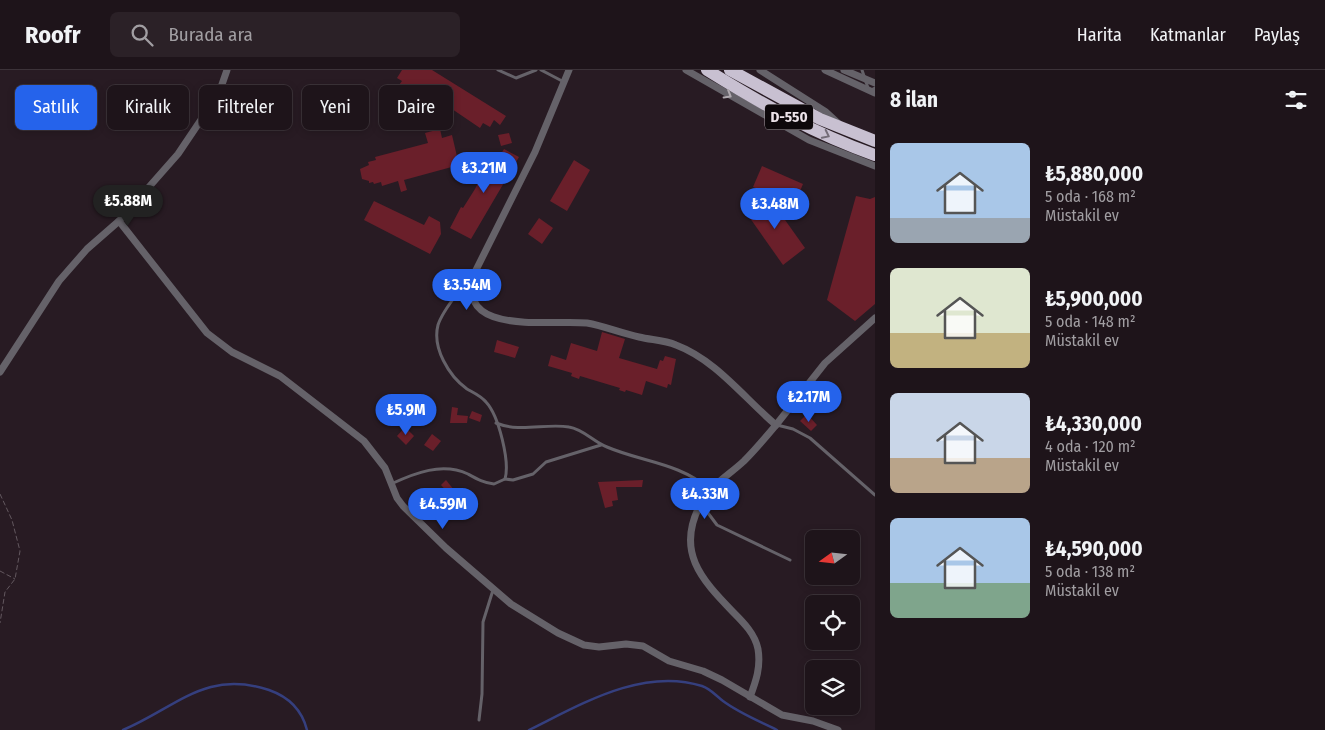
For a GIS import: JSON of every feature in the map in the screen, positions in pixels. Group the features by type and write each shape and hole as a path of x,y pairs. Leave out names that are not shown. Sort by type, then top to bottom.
{"highway":[{"name":"D-550","path":"707,70 782,114 834,139 875,154"},
{"name":"D-550","path":"730,70 790,104 847,132 875,142"}],"street":[{"path":"0,372 59,281 87,249 119,221 178,154 219,93 227,70"},
{"path":"569,70 535,152 473,277 471,288 476,304 488,314 500,319 524,323 588,324 676,345 715,368 776,425"},
{"path":"686,70 809,140 875,166"},
{"path":"760,70 826,112 847,132"},
{"path":"825,70 873,90"},
{"path":"844,70 875,83"},
{"path":"119,221 207,333 232,352 280,376 349,428 385,468 400,503 446,548 511,604 552,630 584,645 599,647 626,644 643,646 669,661 703,671 722,680 782,715 818,722 838,730"},
{"path":"750,697 758,674 759,657 754,636 697,570 690,549 693,521 708,493 746,460 825,363 875,318"}],"lane":[{"path":"498,70 516,78 536,70"},
{"path":"541,70 564,82"},
{"path":"862,70 865,80 873,90"},
{"path":"473,277 468,278 441,319 437,331 438,343 442,357 451,372 461,384 486,402 496,423 506,460 505,479"},
{"path":"496,423 512,428 571,428 601,445 626,455 677,468 692,476 708,493 708,513 717,525 790,560"},
{"path":"776,425 793,429 810,438 875,494"},
{"path":"391,484 416,472 437,470 468,474 489,484 498,484 505,479 513,480 533,474 546,462 601,445"},
{"path":"479,720 482,694 483,622 493,588"}],"path":[{"path":"0,494 12,520 20,552 15,579 5,592 0,623"},
{"path":"0,571 15,579"}],"building":[{"path":"402,70 432,70 506,116 500,125 494,120 490,127 483,123 480,128 453,110 453,85 399,85 402,81 397,78"},
{"path":"440,130 442,138 452,135 459,165 404,180 407,190 401,192 398,181 382,186 381,182 374,184 362,179 360,169 369,165 368,162 376,160 375,157 428,143 425,133"},
{"path":"509,133 512,143 501,146 498,135"},
{"path":"504,149 519,157 471,239 450,228 461,207 463,208 475,189 490,158 496,162"},
{"path":"574,160 590,170 567,211 550,201"},
{"path":"762,166 803,184 794,205 753,187"},
{"path":"768,196 805,248 783,265 745,211"},
{"path":"856,196 870,199 875,197 875,304 855,321 827,300"},
{"path":"374,201 424,225 429,216 440,222 441,234 430,254 364,220"},
{"path":"539,218 553,228 542,244 528,234"},
{"path":"602,332 625,339 619,358 657,369 660,360 663,361 665,356 676,359 671,385 668,384 667,388 646,381 642,395 626,390 625,392 619,390 620,388 580,376 579,379 571,376 572,373 548,366 551,355 566,360 571,343 597,351"},
{"path":"497,340 519,347 515,358 494,352"},
{"path":"452,407 458,408 457,415 468,416 467,423 450,423"},
{"path":"472,411 482,415 480,422 469,418"},
{"path":"807,414 817,425 811,431 800,421"},
{"path":"405,427 414,436 406,445 397,436"},
{"path":"432,434 441,441 433,451 424,445"},
{"path":"446,480 454,490 449,494 441,485"},
{"path":"643,480 642,487 616,487 618,500 612,501 613,506 605,508 598,482"}],"waterway":[{"path":"529,730 590,700 634,685 657,681 679,681 705,687 749,717 777,730"},
{"path":"123,730 193,694 209,687 227,684 247,685 269,690 283,696 298,710 307,730"}]}
